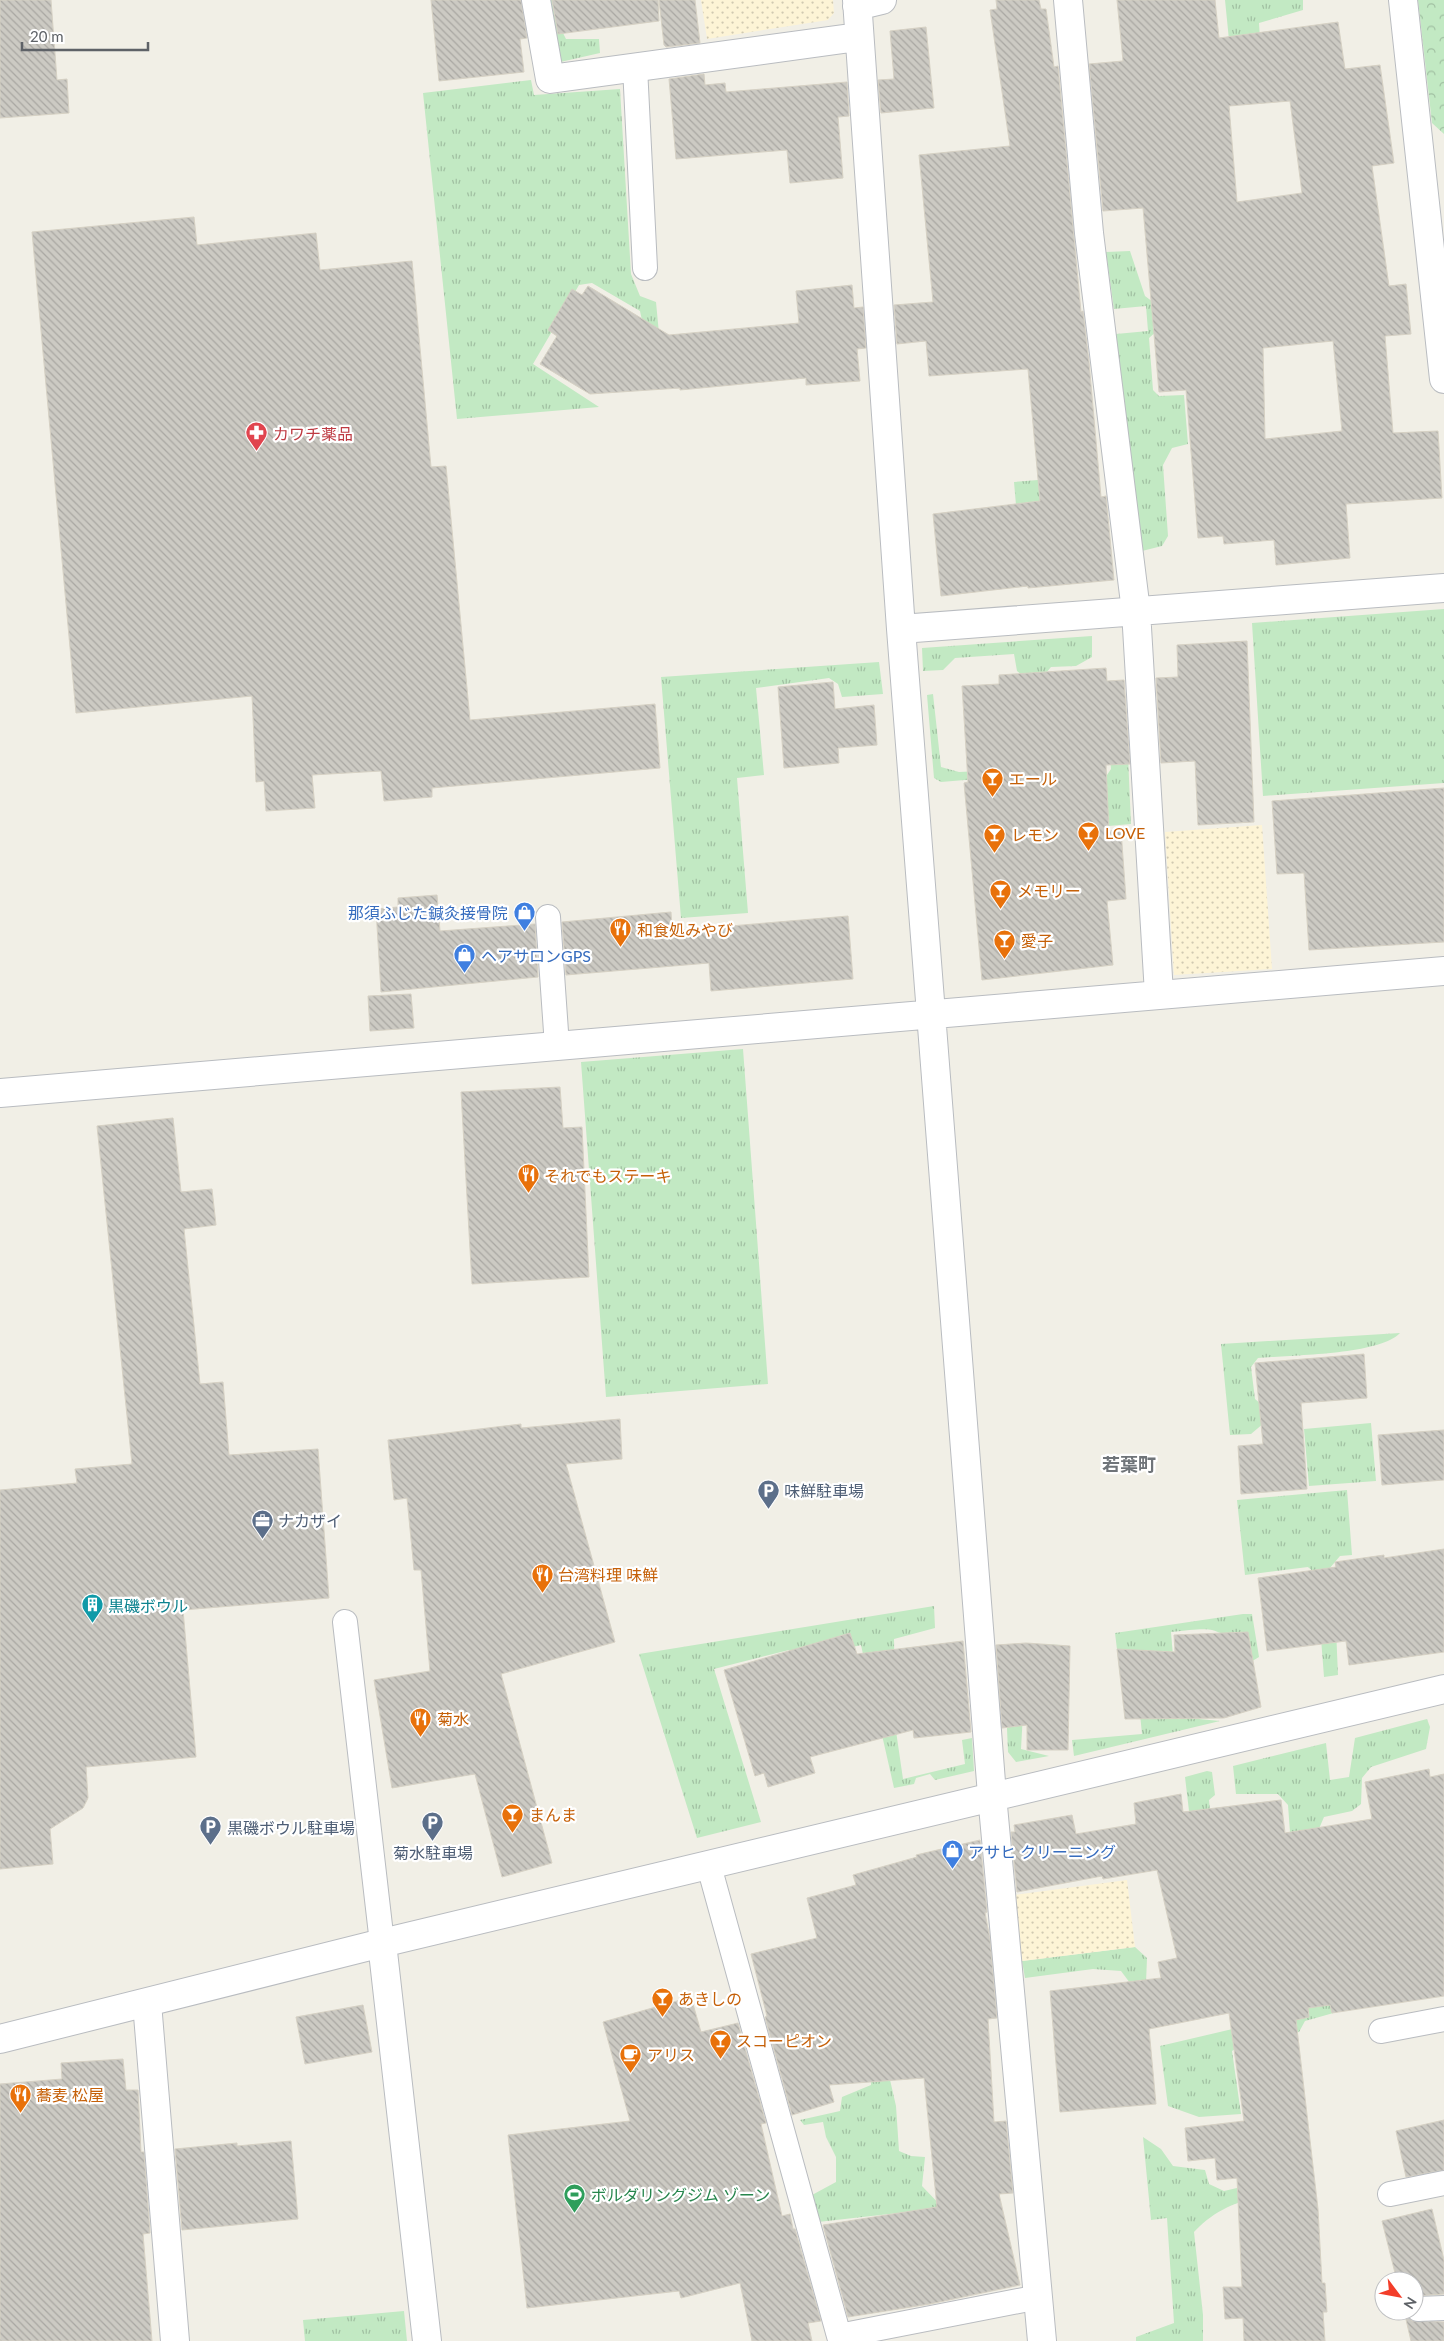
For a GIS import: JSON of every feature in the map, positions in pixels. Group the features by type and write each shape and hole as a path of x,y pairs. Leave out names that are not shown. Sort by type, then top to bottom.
{"street":[{"path":"536,0 550,79 858,37"},
{"path":"1068,0 1089,233 1136,611 1158,994"},
{"path":"1404,0 1441,324 1444,379"},
{"path":"866,2 858,37 901,629 992,1796 1042,2341"},
{"path":"901,629 1444,588"},
{"path":"0,1093 1444,971"},
{"path":"0,2039 147,2004 382,1943 1444,1689"},
{"path":"382,1943 427,2341"},
{"path":"147,2004 175,2341"}],"lane":[{"path":"636,67 645,268"},
{"path":"548,917 557,1046"},
{"path":"345,1622 382,1943"},
{"path":"709,1866 839,2336 1039,2297"},
{"path":"1381,2031 1444,2018"},
{"path":"1390,2194 1444,2183"},
{"path":"1424,2309 1444,2308"}],"green space":[{"path":"548,0 556,0 561,29 566,39 599,39 600,53 556,63"},
{"path":"1225,0 1303,0 1303,10 1259,23 1262,72 1233,80"},
{"path":"1418,0 1444,0 1444,134 1432,123"},
{"path":"531,80 534,95 620,89 631,274 640,296 656,302 660,344 643,325 640,311 592,283 579,285 533,364 599,407 457,419 423,93"},
{"path":"1130,251 1145,296 1157,305 1158,330 1149,338 1153,390 1159,396 1184,395 1188,444 1172,448 1163,465 1168,536 1162,546 1142,551 1116,334 1148,331 1146,306 1114,309 1106,252"},
{"path":"1088,476 1021,563 1014,482"},
{"path":"1444,609 1444,783 1263,796 1252,623"},
{"path":"1092,636 1092,657 1076,666 1051,667 1046,673 1105,778 1111,769 1110,758 1128,756 1131,824 1031,833 1023,775 941,782 934,778 927,695 933,694 941,767 959,772 1023,769 1023,676 1017,671 1014,654 955,658 943,670 923,671 922,648"},
{"path":"879,662 883,694 842,697 838,684 829,678 756,688 764,775 737,778 748,913 681,918 661,677"},
{"path":"743,1049 768,1384 606,1397 581,1062"},
{"path":"1400,1333 1374,1346 1355,1350 1258,1358 1251,1367 1255,1399 1262,1405 1264,1423 1251,1434 1230,1435 1221,1344"},
{"path":"1371,1423 1376,1481 1309,1486 1304,1429"},
{"path":"1347,1490 1352,1555 1340,1556 1329,1569 1335,1606 1338,1675 1324,1677 1316,1574 1308,1567 1245,1575 1237,1500"},
{"path":"934,1606 935,1628 894,1639 895,1696 873,1700 861,1645 792,1662 789,1650 714,1669 761,1822 697,1838 639,1654"},
{"path":"1252,1614 1259,1657 1249,1663 1230,1641 1216,1631 1199,1629 1171,1632 1178,1717 1220,1721 1074,1756 1072,1740 1142,1734 1137,1684 1120,1674 1115,1633"},
{"path":"1037,1644 1060,1645 1061,1693 1024,1695 1021,1749 1049,1756 1016,1762 1008,1752 1005,1682"},
{"path":"1427,1719 1430,1727 1426,1749 1371,1767 1362,1778 1361,1804 1352,1811 1324,1817 1318,1831 1337,2012 1305,2021 1299,2032 1250,2039 1232,2051 1241,2114 1199,2117 1168,2106 1160,2046 1288,2016 1295,1901 1288,1805 1278,1794 1236,1794 1233,1766 1326,1743 1330,1780 1349,1777 1355,1738"},
{"path":"896,1731 903,1779 965,1764 962,1740 972,1738 974,1771 935,1780 930,1774 916,1778 914,1784 894,1788 882,1735"},
{"path":"1207,1771 1212,1772 1215,1795 1209,1800 1219,1909 1204,1938 1185,1777"},
{"path":"1135,1947 1147,1958 1146,1983 1133,1987 1121,1971 1093,1969 1025,1978 1022,1961"},
{"path":"888,2071 896,2106 899,2151 911,2156 925,2157 922,2186 943,2208 818,2222 812,2195 836,2182 836,2157 826,2137 823,2122 804,2125 800,2120 840,2111 842,2097 871,2085 871,2076"},
{"path":"1143,2137 1161,2149 1173,2166 1205,2170 1209,2184 1224,2191 1267,2181 1267,2193 1227,2207 1211,2217 1194,2232 1203,2315 1203,2341 1136,2341 1136,2337 1174,2323 1167,2218 1151,2220"},
{"path":"404,2311 407,2341 305,2341 303,2320"}],"sand":[{"path":"701,0 833,0 834,13 828,20 707,39"},
{"path":"1262,825 1272,969 1174,975 1165,832"},
{"path":"1127,1880 1135,1947 1022,1961 1014,1895"}],"building":[{"path":"0,0 51,0 57,80 67,79 69,113 0,118"},
{"path":"431,0 521,0 527,38 520,39 524,72 439,81"},
{"path":"552,0 658,0 659,21 558,34"},
{"path":"659,0 695,0 700,43 666,47 664,45"},
{"path":"996,0 1039,0 1041,9 1046,9 1054,67 1058,66 1081,312 1083,311 1089,362 1101,497 1106,496 1114,580 1028,588 1028,586 941,596 933,514 1040,501 1028,369 929,376 926,341 897,344 894,305 933,302 919,155 1010,146 990,10 997,9"},
{"path":"1117,0 1215,0 1219,38 1338,22 1345,69 1380,65 1394,163 1372,166 1389,286 1406,284 1411,334 1385,336 1393,433 1438,431 1442,498 1346,504 1350,558 1276,565 1274,540 1224,544 1223,536 1198,538 1186,390 1159,392 1143,208 1103,211 1089,64 1123,61","holes":["1290,101 1302,193 1237,202 1229,106","1333,341 1342,431 1265,439 1263,348"]},
{"path":"926,27 934,108 881,113 878,80 894,79 890,31"},
{"path":"704,74 705,85 725,83 726,92 847,82 849,116 838,117 843,178 790,183 787,150 676,159 669,79"},
{"path":"194,217 197,245 316,233 320,270 412,261 431,467 446,466 470,720 655,704 660,768 432,788 432,797 384,801 381,771 312,775 315,808 266,811 264,781 256,782 252,696 76,713 32,232"},
{"path":"852,285 854,308 863,307 866,348 857,349 860,381 806,385 806,378 680,390 680,388 590,394 540,364 557,336 548,330 572,289 582,295 588,286 669,335 799,323 796,291"},
{"path":"1247,641 1254,822 1198,825 1195,761 1161,763 1156,678 1178,677 1177,645"},
{"path":"1106,668 1107,681 1124,680 1130,764 1106,765 1109,831 1121,830 1126,899 1107,901 1113,965 982,980 964,783 968,782 962,686 999,684 999,675"},
{"path":"833,682 835,709 874,705 877,745 838,748 839,763 784,768 778,687"},
{"path":"1444,788 1444,942 1309,950 1304,873 1277,874 1272,801"},
{"path":"437,895 440,931 535,924 538,977 381,992 376,909 398,907 398,898"},
{"path":"671,912 672,931 848,916 853,979 711,991 709,963 566,975 562,922"},
{"path":"411,994 414,1028 370,1031 368,996"},
{"path":"560,1087 563,1128 582,1127 589,1277 472,1284 461,1092"},
{"path":"173,1118 181,1192 212,1189 216,1225 184,1229 200,1384 223,1382 229,1455 318,1449 329,1598 183,1610 196,1757 86,1767 88,1798 83,1808 50,1829 53,1864 0,1869 0,1490 77,1483 75,1469 132,1464 97,1126"},
{"path":"1364,1354 1367,1398 1301,1403 1307,1489 1241,1494 1238,1446 1263,1444 1255,1363"},
{"path":"620,1419 622,1459 566,1464 615,1642 501,1674 552,1863 502,1877 475,1774 392,1788 374,1680 430,1671 421,1570 414,1570 407,1498 394,1500 388,1440 521,1424 521,1428"},
{"path":"1444,1430 1444,1480 1382,1485 1378,1435"},
{"path":"1444,1549 1444,1652 1349,1665 1346,1641 1267,1651 1258,1578 1336,1567 1335,1562 1384,1555 1384,1558"},
{"path":"1248,1632 1261,1707 1224,1718 1125,1719 1117,1649 1175,1652 1174,1635"},
{"path":"850,1633 857,1654 963,1641 971,1732 914,1738 913,1730 810,1757 815,1773 768,1787 764,1773 755,1776 724,1670"},
{"path":"1026,1643 1070,1646 1068,1750 1027,1750 1027,1725 1002,1728 996,1645"},
{"path":"1429,1769 1430,1777 1444,1774 1444,1996 1332,2013 1330,2005 1308,2008 1309,2017 1296,2020 1318,2209 1322,2283 1325,2283 1327,2312 1323,2312 1325,2341 1244,2341 1243,2318 1225,2319 1223,2287 1242,2287 1237,2178 1217,2180 1215,2158 1188,2161 1185,2128 1244,2121 1229,2013 1149,2029 1156,2104 1060,2112 1050,1991 1161,1978 1158,1962 1177,1958 1157,1870 1103,1879 1102,1876 1017,1892 1011,1832 1015,1832 1014,1825 1072,1815 1076,1834 1136,1824 1134,1803 1181,1794 1183,1812 1281,1800 1285,1833 1372,1819 1365,1782"},
{"path":"980,1840 987,1912 985,1913 990,1939 997,2018 988,2019 994,2122 1006,2121 1013,2193 999,2194 1020,2285 930,2304 848,2317 823,2225 937,2207 924,2078 829,2085 834,2102 792,2115 765,2017 767,2016 751,1954 817,1938 807,1898 856,1885 853,1875 917,1857 916,1855"},
{"path":"691,1997 701,2032 738,2023 766,2123 761,2124 782,2216 790,2214 821,2321 808,2323 812,2341 752,2341 740,2283 681,2298 679,2291 527,2308 508,2135 630,2121 603,2022"},
{"path":"363,2005 372,2052 305,2064 296,2017"},
{"path":"123,2059 126,2090 138,2090 141,2152 144,2152 150,2233 143,2234 152,2341 0,2341 0,2084 62,2079 61,2063"},
{"path":"1444,2120 1444,2170 1406,2177 1396,2131"},
{"path":"291,2141 298,2219 182,2230 175,2149 237,2143 237,2146"},
{"path":"1432,2209 1444,2260 1444,2294 1424,2295 1424,2271 1394,2271 1382,2221"},
{"path":"1406,2321 1444,2322 1444,2341 1411,2341"}],"place":[{"name":"カワチ薬品","path":"257,452"},
{"name":"エール","path":"993,797"},
{"name":"LOVE","path":"1089,851"},
{"name":"レモン","path":"995,853"},
{"name":"メモリー","path":"1001,909"},
{"name":"那須ふじた鍼灸接骨院","path":"524,931"},
{"name":"和食処みやび","path":"621,948"},
{"name":"愛子","path":"1005,959"},
{"name":"ヘアサロンGPS","path":"465,974"},
{"name":"それでもステーキ","path":"528,1194"},
{"name":"味鮮駐車場","path":"768,1509"},
{"name":"ナカザイ","path":"262,1539"},
{"name":"台湾料理 味鮮","path":"542,1593"},
{"name":"黒磯ボウル","path":"92,1624"},
{"name":"菊水","path":"421,1737"},
{"name":"まんま","path":"513,1833"},
{"name":"菊水駐車場","path":"433,1842"},
{"name":"黒磯ボウル駐車場","path":"211,1846"},
{"name":"アサヒ クリーニング","path":"952,1870"},
{"name":"あきしの","path":"662,2017"},
{"name":"スコーピオン","path":"720,2059"},
{"name":"アリス","path":"631,2073"},
{"name":"蕎麦 松屋","path":"20,2113"},
{"name":"ボルダリングジム ゾーン","path":"575,2213"}],"district":[{"name":"若葉町","path":"1129,1464"}]}
